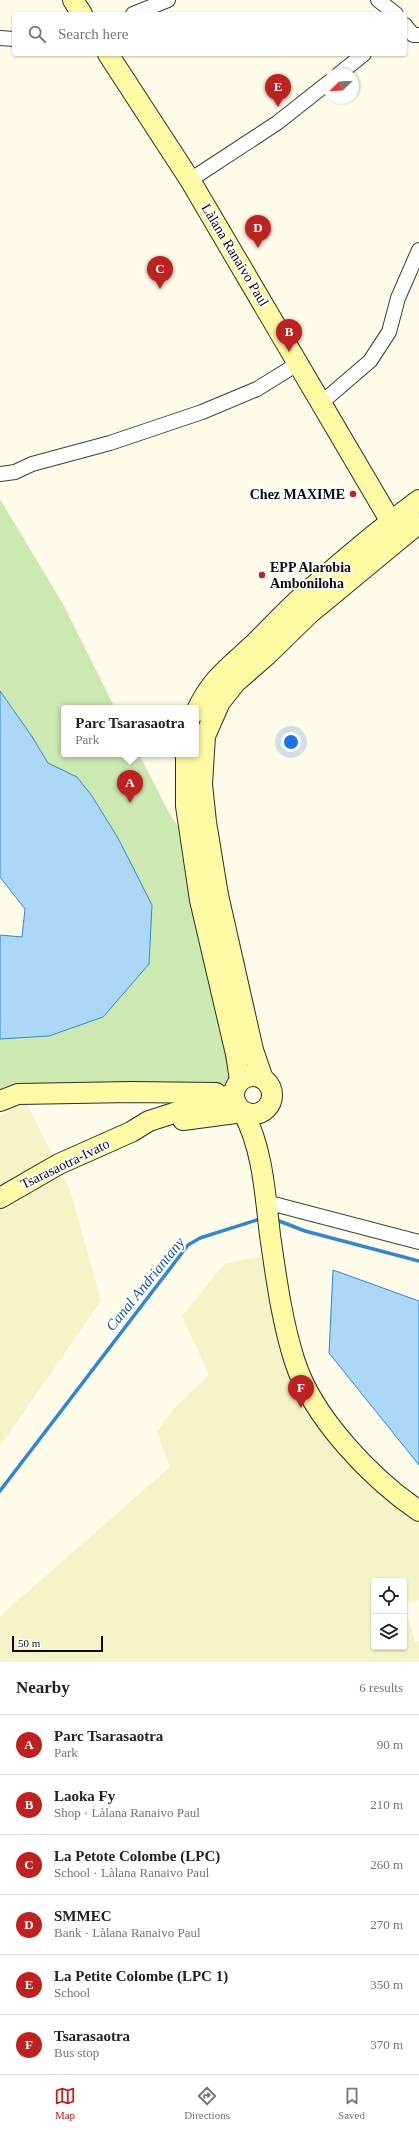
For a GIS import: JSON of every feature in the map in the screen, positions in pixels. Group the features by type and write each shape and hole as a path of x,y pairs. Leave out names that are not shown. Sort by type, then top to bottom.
{"main road":[{"path":"73,0 81,12"},
{"name":"Làlana Ranaivo Paul","path":"109,56 190,180 299,363 321,403 404,529"},
{"path":"130,1132 192,1119 243,1112 254,1114 266,1110 270,1106 272,1094 271,1088 263,1079 253,1050 220,903 207,829 202,784 205,736 220,702 236,682 404,529 419,500"},
{"path":"199,705 205,692 224,670 256,642 298,601 404,529"},
{"path":"186,757 186,806 199,898 236,1054 237,1087 235,1104 243,1112 257,1146 272,1247 290,1344 304,1383 332,1427 366,1467 419,1511"},
{"path":"130,1132 162,1116 237,1087 251,1075 263,1079"},
{"path":"0,1101 9,1094 161,1092 237,1087"},
{"path":"161,1092 162,1116"},
{"path":"257,1146 266,1110"},
{"name":"Tsarasaotra-Ivato","path":"0,1198 59,1164 130,1132"}],"street":[{"path":"138,12 168,0"},
{"path":"378,0 393,12"},
{"path":"407,28 413,35 419,34"},
{"path":"0,38 12,38"},
{"path":"346,68 362,56"},
{"path":"190,180 277,123 323,87"},
{"path":"321,403 370,361 389,332 398,298 419,250"},
{"path":"0,474 15,472 32,464 110,443 202,412 257,389 299,363"},
{"path":"266,1202 419,1242"}],"green space":[{"path":"0,499 63,604 114,705 61,705 61,757 141,757 168,811 189,844 232,1078 229,1087 0,1093 0,1039 49,1036 103,1017 149,964 152,905 118,838 92,796 77,777 48,763 31,735 0,691"},
{"path":"26,1102 70,1189 101,1301 0,1446 0,1116"},
{"path":"261,1256 301,1408 419,1524 419,1600 407,1604 407,1578 371,1578 371,1650 407,1650 407,1615 415,1642 419,1641 419,1662 0,1662 0,1616 170,1467 157,1432 175,1407 209,1375 182,1316 224,1264"}],"water":[{"path":"0,691 31,735 48,763 77,777 92,796 118,838 152,905 149,964 103,1017 49,1036 0,1039 0,935 22,937 25,909 0,877"},
{"path":"333,1270 419,1301 419,1465 329,1353"}],"waterway":[{"name":"Canal Andriantany","path":"0,1491 188,1245 200,1238 263,1218"},
{"name":"Canal Andriantany","path":"274,1219 305,1231 419,1261"}],"place":[{"name":"La Petite Colombe (LPC 1)","path":"278,107"},
{"name":"SMMEC","path":"258,248"},
{"name":"La Petote Colombe (LPC)","path":"160,289"},
{"name":"Laoka Fy","path":"289,352"},
{"name":"Chez MAXIME","path":"353,494"},
{"name":"EPP Alarobia Amboniloha","path":"262,575"},
{"name":"Parc Tsarasaotra","path":"130,803"},
{"name":"Tsarasaotra","path":"301,1408"}]}
